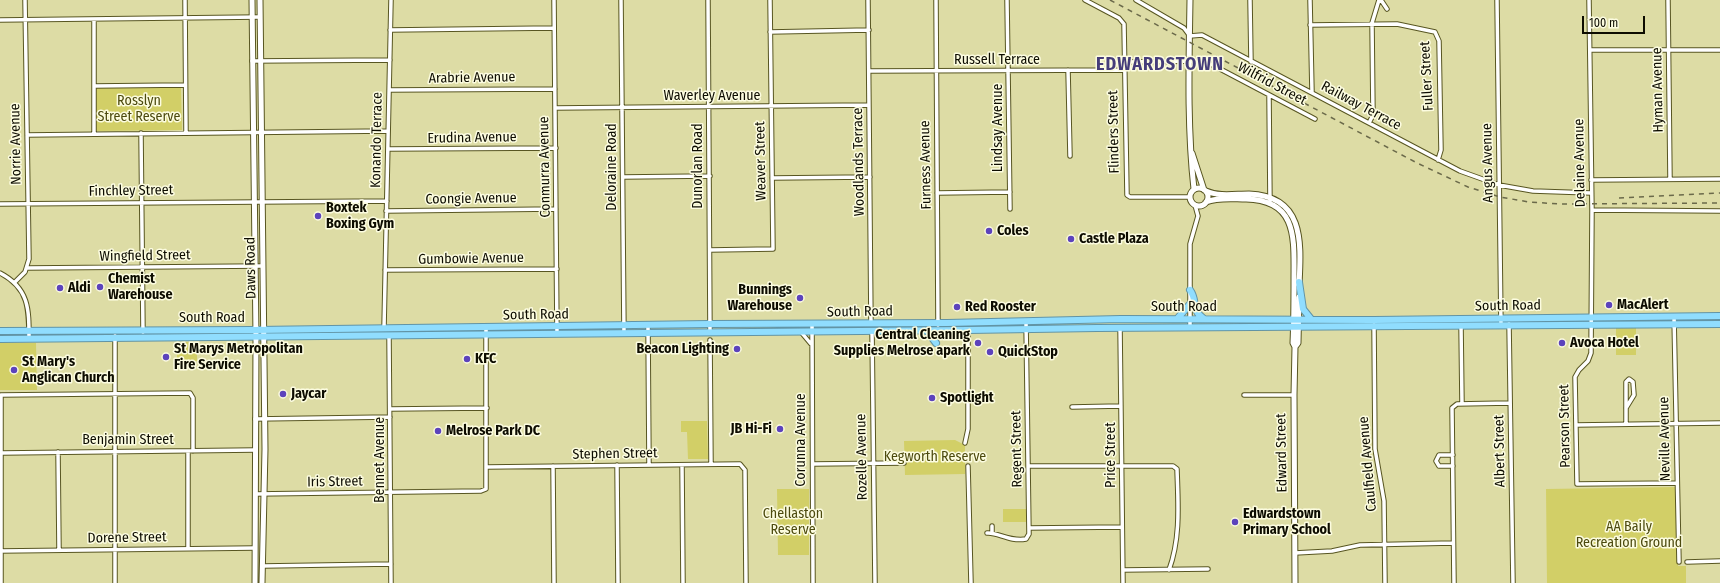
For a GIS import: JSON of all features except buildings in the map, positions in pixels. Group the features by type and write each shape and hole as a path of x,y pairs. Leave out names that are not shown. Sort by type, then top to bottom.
{"highway":[{"path":"1299,282 1303,309 1311,320"},
{"path":"1190,290 1193,294 1195,311 1204,319"},
{"path":"1177,319 1190,304"},
{"name":"South Road","path":"264,334 273,330 384,328 648,326 710,324 812,328 872,327 938,323 1177,319 1374,320 1720,316"},
{"name":"South Road","path":"872,327 927,331 1120,327 1296,328 1720,324"},
{"name":"South Road","path":"0,331 142,330 255,334 389,336 710,333 800,331 812,328"},
{"path":"927,331 936,343"},
{"name":"South Road","path":"0,338 247,337 255,334"}],"main road":[{"name":"Daws Road","path":"252,0 256,352 255,583"},
{"name":"Daws Road","path":"260,0 264,334 264,494 262,583"},
{"path":"1190,0 1189,61 1191,150 1194,189 1190,197 1195,205 1201,206 1206,202 1215,199 1270,200 1285,215 1293,231 1296,320"},
{"path":"1191,150 1197,162 1208,198 1206,202"},
{"path":"1194,189 1201,188 1205,191 1217,194 1249,194 1270,200 1287,209 1297,226 1300,243 1296,320"},
{"path":"263,313 268,327 273,330"},
{"name":"Edward Street","path":"1295,583 1295,347 1293,343 1296,320"},
{"path":"247,337 253,343 256,352"}],"street":[{"name":"Norrie Avenue","path":"26,0 29,259 27,268"},
{"path":"185,0 186,132"},
{"name":"Konando Terrace","path":"384,328 391,0"},
{"name":"Conmurra Avenue","path":"554,0 557,334"},
{"name":"Deloraine Road","path":"621,0 624,333"},
{"name":"Dunorlan Road","path":"708,0 710,333"},
{"name":"Weaver Street","path":"710,250 773,249 770,0"},
{"name":"Woodlands Terrace","path":"868,0 872,327"},
{"name":"Furness Avenue","path":"936,0 938,330"},
{"name":"Lindsay Avenue","path":"1008,0 1010,209"},
{"name":"Flinders Street","path":"1086,0 1122,21 1124,27 1127,196 1190,197"},
{"path":"1136,0 1184,28 1190,36"},
{"path":"1250,0 1251,62"},
{"path":"1310,0 1312,92"},
{"path":"1380,0 1387,9"},
{"path":"1369,123 1373,116 1372,23 1380,0"},
{"name":"Angus Avenue","path":"1497,0 1501,326"},
{"name":"Delaine Avenue","path":"1589,0 1592,210 1591,325"},
{"name":"Hyman Avenue","path":"1668,0 1670,179"},
{"path":"0,20 260,17"},
{"path":"94,19 94,134"},
{"path":"1310,25 1372,23"},
{"name":"Fuller Street","path":"1372,23 1408,25 1435,32 1438,36 1441,150 1438,160"},
{"path":"390,30 554,28"},
{"path":"770,32 869,30"},
{"name":"Railway Terrace","path":"1190,36 1202,35 1460,171 1500,185 1533,191 1591,193"},
{"path":"1590,50 1720,50"},
{"path":"252,61 390,60"},
{"name":"Wilfrid Street","path":"1125,62 1205,61 1315,119"},
{"path":"1068,70 1070,156"},
{"name":"Russell Terrace","path":"869,71 1125,70"},
{"path":"94,86 185,85"},
{"name":"Arabrie Avenue","path":"389,90 555,89"},
{"path":"1269,95 1270,200"},
{"name":"Waverley Avenue","path":"555,108 870,104"},
{"path":"27,134 388,131"},
{"path":"141,133 142,337"},
{"name":"Erudina Avenue","path":"388,150 556,148"},
{"path":"623,177 710,176"},
{"path":"772,178 870,176"},
{"path":"1591,180 1720,179"},
{"path":"937,193 1010,192"},
{"name":"Finchley Street","path":"0,204 387,201"},
{"path":"1190,328 1190,244 1198,216 1195,205"},
{"name":"Coongie Avenue","path":"386,211 556,209"},
{"path":"1592,210 1720,211"},
{"name":"Wingfield Street","path":"27,268 262,266"},
{"path":"15,282 27,268"},
{"name":"Gumbowie Avenue","path":"385,270 556,269"},
{"path":"0,273 15,282 27,301 29,338"},
{"name":"Neville Avenue","path":"1674,316 1679,562"},
{"path":"1461,318 1462,404"},
{"name":"Albert Street","path":"1509,318 1513,583"},
{"name":"Caulfield Avenue","path":"1374,320 1375,449 1384,500 1385,583"},
{"name":"Regent Street","path":"1026,322 1029,528"},
{"name":"Pearson Street","path":"1591,325 1591,357 1576,373 1575,377 1577,484 1677,483"},
{"path":"648,326 649,465"},
{"path":"486,327 487,467"},
{"name":"Rozelle Avenue","path":"872,327 875,583"},
{"name":"Price Street","path":"1120,327 1123,583"},
{"name":"Corunna Avenue","path":"812,328 813,583"},
{"path":"115,330 115,583"},
{"path":"965,443 968,429 968,330"},
{"path":"800,331 806,336 812,345"},
{"name":"Bennet Avenue","path":"389,336 391,583"},
{"path":"710,340 711,464"},
{"path":"1626,408 1634,395 1633,382 1629,379 1626,382 1626,408 1626,424"},
{"path":"1,583 1,395 190,393 193,398 193,451"},
{"path":"1244,395 1294,394"},
{"path":"1454,583 1452,408 1457,404 1510,403"},
{"path":"1072,407 1121,406"},
{"path":"390,409 487,408"},
{"path":"255,419 390,417"},
{"path":"1576,425 1720,422"},
{"name":"Benjamin Street","path":"2,453 255,450"},
{"path":"188,451 188,549"},
{"path":"58,452 59,550"},
{"path":"1453,455 1439,456 1436,461 1439,466 1453,466"},
{"path":"813,464 904,463"},
{"name":"Stephen Street","path":"487,467 740,464 745,470 746,583"},
{"path":"617,465 618,583"},
{"path":"682,465 682,583"},
{"path":"553,466 554,583"},
{"path":"968,466 971,583"},
{"path":"1028,466 1173,466 1178,469 1178,526 1176,545 1169,570"},
{"name":"Iris Street","path":"255,494 481,491 486,489 487,467"},
{"path":"992,526 992,533"},
{"path":"987,533 992,533 1010,540 1028,537 1029,528 1122,527"},
{"path":"1295,553 1332,551 1360,545 1385,543 1453,543"},
{"name":"Dorene Street","path":"1,551 255,548"},
{"path":"1687,562 1720,561"},
{"path":"263,566 391,564"},
{"path":"1123,570 1208,569"}],"green space":[{"name":"Rosslyn Street Reserve","path":"96,88 181,88 182,130 95,131"},
{"path":"1616,327 1636,327 1636,355 1616,355"},
{"path":"177,342 197,342 197,361 177,361"},
{"path":"0,343 36,343 37,390 0,390"},
{"path":"681,421 707,421 708,459 688,459 687,432 681,432"},
{"name":"Kegworth Reserve","path":"955,440 965,445 965,474 905,475 904,441"},
{"name":"AA Baily Recreation Ground","path":"1677,487 1678,566 1686,566 1686,583 1547,583 1546,489"},
{"name":"Chellaston Reserve","path":"777,489 809,489 809,555 778,555"},
{"path":"1003,509 1026,509 1026,522 1003,522"}],"railway":[{"path":"1110,0 1417,163 1468,187 1500,197 1529,202 1559,204 1720,203"},
{"path":"1619,198 1720,193"}],"place":[{"name":"Boxtek Boxing Gym","path":"318,216"},
{"name":"Coles","path":"989,231"},
{"name":"Castle Plaza","path":"1071,239"},
{"name":"Chemist Warehouse","path":"100,287"},
{"name":"Aldi","path":"60,288"},
{"name":"Bunnings Warehouse","path":"800,298"},
{"name":"MacAlert","path":"1609,305"},
{"name":"Red Rooster","path":"957,307"},
{"name":"Central Cleaning Supplies Melrose apark","path":"978,343"},
{"name":"Avoca Hotel","path":"1562,343"},
{"name":"Beacon Lighting","path":"737,349"},
{"name":"QuickStop","path":"990,352"},
{"name":"St Marys Metropolitan Fire Service","path":"166,357"},
{"name":"KFC","path":"467,359"},
{"name":"St Mary's Anglican Church","path":"14,370"},
{"name":"Jaycar","path":"283,394"},
{"name":"Spotlight","path":"932,398"},
{"name":"JB Hi-Fi","path":"780,429"},
{"name":"Melrose Park DC","path":"438,431"},
{"name":"Edwardstown Primary School","path":"1235,522"}],"district":[{"name":"EDWARDSTOWN","path":"1160,65"}]}
